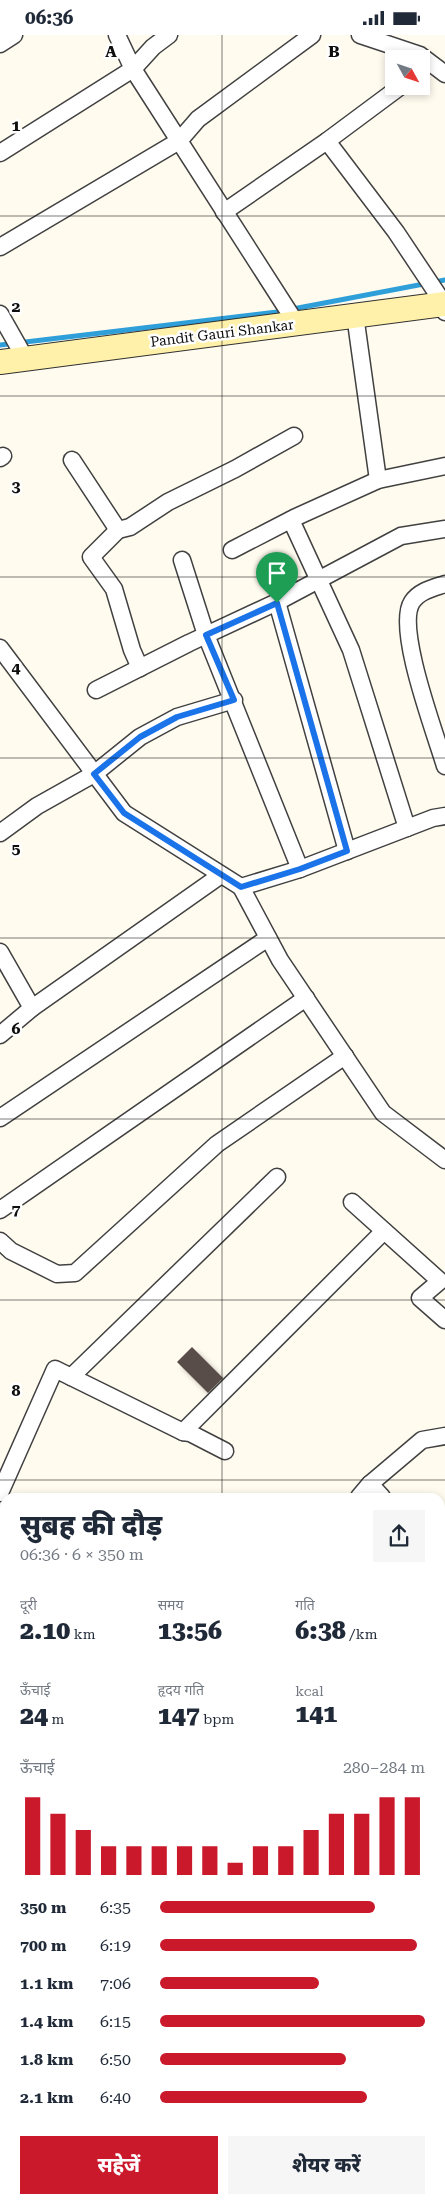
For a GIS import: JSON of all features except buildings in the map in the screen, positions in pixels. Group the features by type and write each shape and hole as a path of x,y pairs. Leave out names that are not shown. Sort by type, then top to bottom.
{"street":[{"path":"0,44 14,35"},
{"path":"117,35 133,69 296,323"},
{"path":"0,153 133,69 153,47 169,35"},
{"path":"0,247 179,141 198,119 312,35"},
{"path":"360,35 405,50"},
{"path":"430,67 445,74"},
{"path":"224,212 328,141 389,95"},
{"path":"328,141 396,233 445,307"},
{"name":"Pandit Gauri Shankar","path":"0,362 356,315 445,307"},
{"path":"0,314 25,358"},
{"path":"356,315 378,480"},
{"path":"140,668 132,650 114,589 91,557 118,529 130,527 168,502 235,469 294,436"},
{"path":"72,460 118,529"},
{"path":"232,550 291,519 378,480 445,466"},
{"path":"291,519 351,650 406,828"},
{"path":"96,690 206,635 277,603 401,536 445,529"},
{"path":"182,560 206,635 234,700 300,869"},
{"path":"445,584 427,590 412,601 407,613 410,650 445,766"},
{"path":"277,603 347,851"},
{"path":"1,651 124,813 241,887 268,937 306,998 383,1113 445,1160"},
{"path":"0,833 37,806 94,774 140,737 177,717 234,700"},
{"path":"241,887 300,869 433,818 445,816"},
{"path":"0,1035 32,1008 221,875"},
{"path":"0,1119 268,937"},
{"path":"0,952 32,1008"},
{"path":"0,1210 306,998"},
{"path":"0,1241 11,1251 57,1274 75,1273 217,1144 344,1056"},
{"path":"71,1377 277,1177"},
{"path":"352,1202 443,1279 420,1298 445,1319"},
{"path":"183,1432 384,1231"},
{"path":"0,1493 56,1369 225,1451"},
{"path":"362,1493 370,1484 422,1440 445,1436"},
{"path":"370,1484 378,1493"}],"waterway":[{"path":"0,345 277,312 445,280"}],"route":[{"path":"277,603 347,851 300,869 241,887 124,813 94,774 140,737 177,717 234,700 206,635 277,603"}]}
